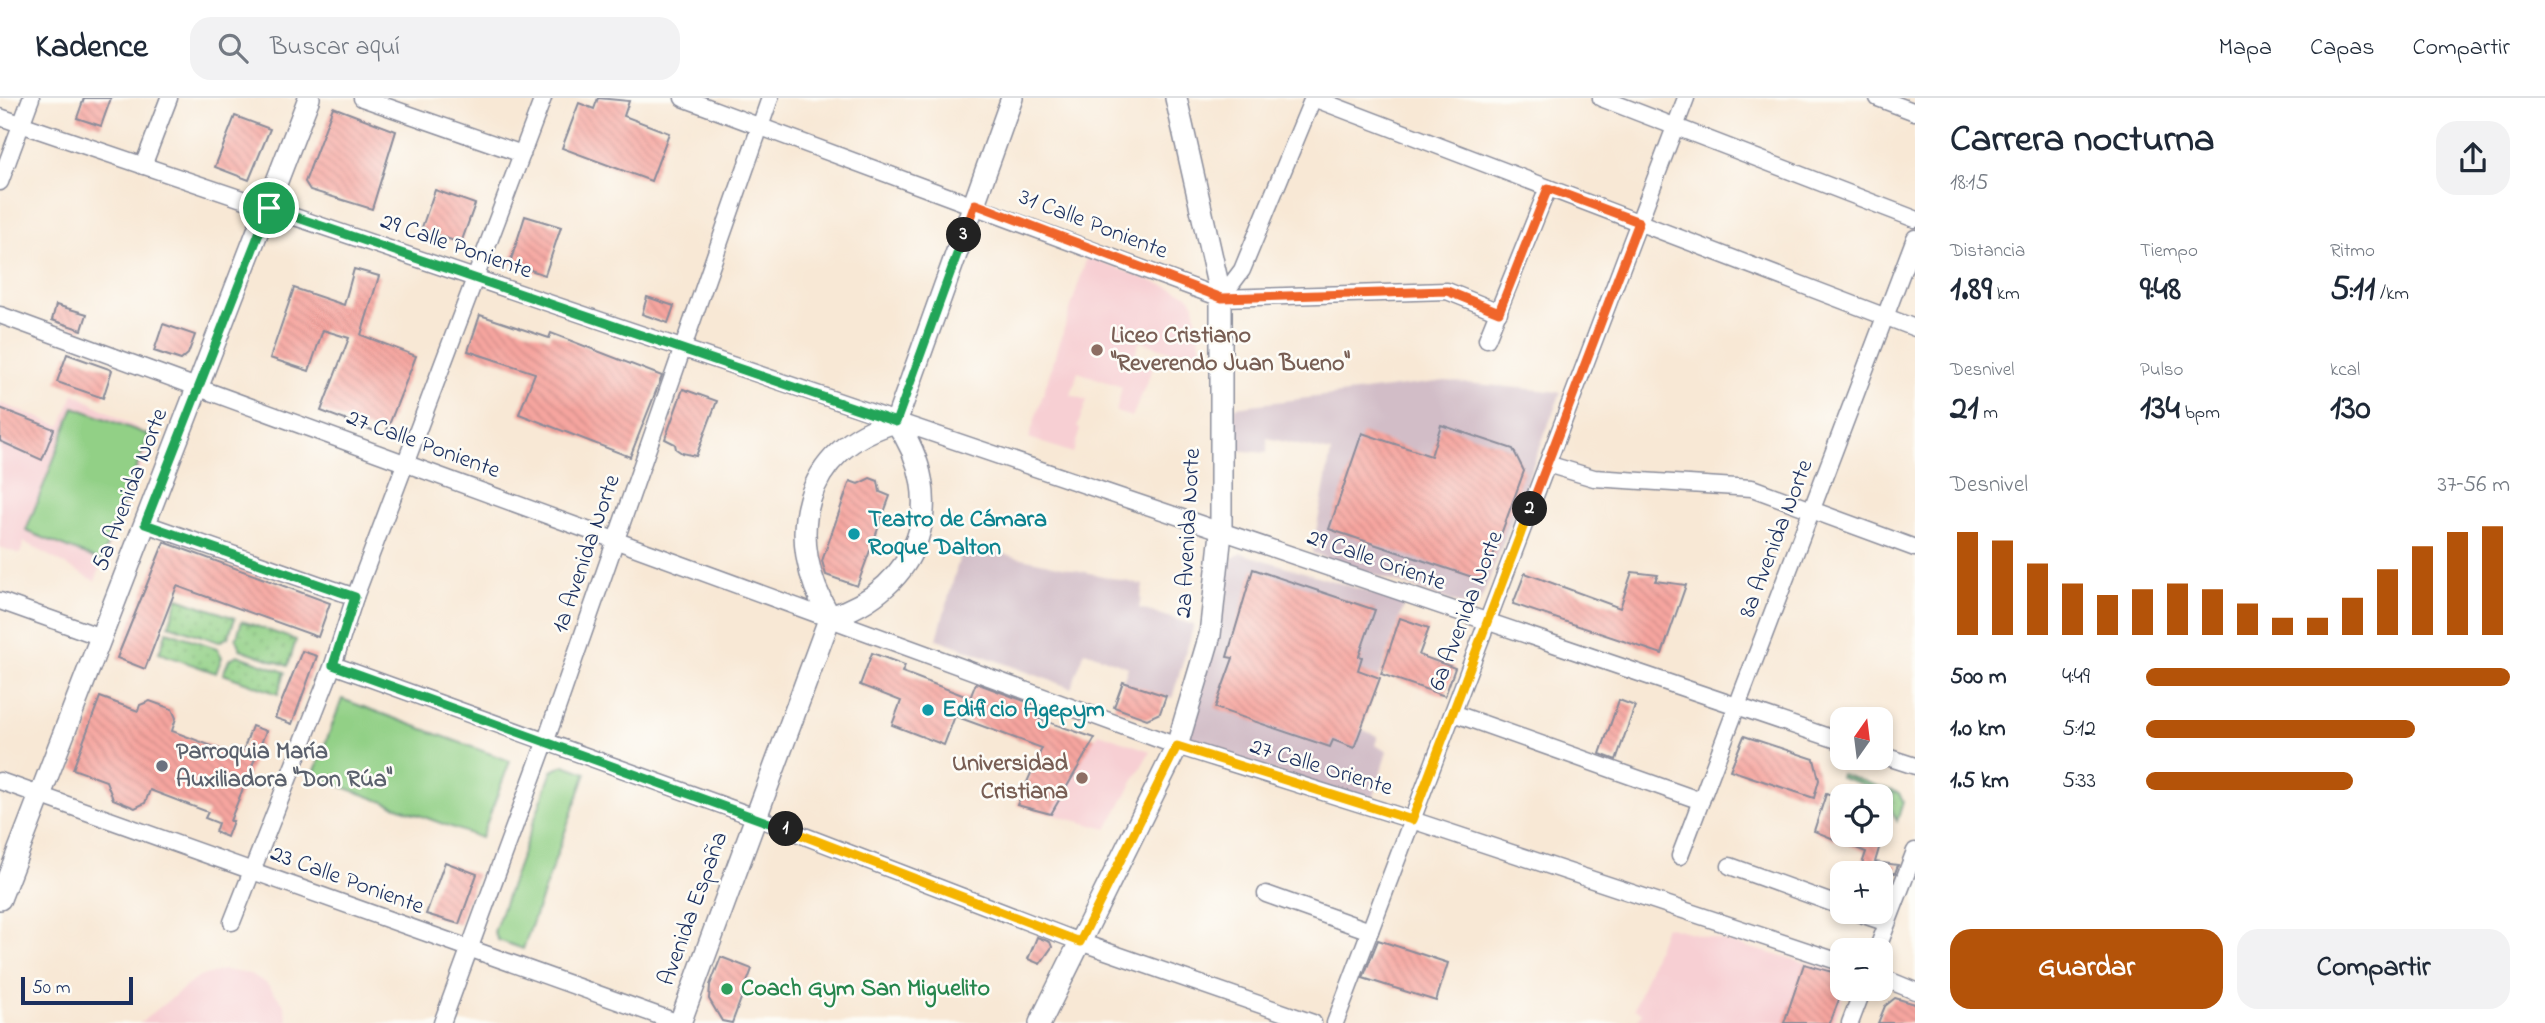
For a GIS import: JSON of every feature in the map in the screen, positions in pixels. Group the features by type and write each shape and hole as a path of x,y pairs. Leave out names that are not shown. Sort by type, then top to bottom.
{"main road":[{"name":"5a Avenida Norte","path":"0,900 269,208 309,98"},
{"path":"896,422 907,438 921,473 923,511 917,538 905,564 880,592 865,603 830,617 811,582 803,545 807,508 813,490 834,459 863,435 896,422 1013,98"},
{"name":"2a Avenida Norte","path":"1040,1023 1177,746 1210,635 1221,533 1222,298 1176,98"},
{"name":"Avenida España","path":"680,1023 830,617"}],"street":[{"path":"0,182 31,98"},
{"path":"144,166 169,98"},
{"path":"362,98 522,154"},
{"path":"232,922 333,665 355,597 543,98"},
{"name":"31 Calle Poniente","path":"683,98 975,204 1222,298 1447,291 1499,312"},
{"name":"1a Avenida Norte","path":"442,1023 545,743 771,98"},
{"path":"1222,298 1242,270 1313,98 1915,327"},
{"path":"1601,98 1915,219"},
{"name":"6a Avenida Norte","path":"1335,1023 1686,98"},
{"path":"1878,98 1915,112"},
{"name":"29 Calle Poniente","path":"0,117 896,422"},
{"path":"1488,339 1548,188"},
{"name":"8a Avenida Norte","path":"1680,856 1915,238"},
{"name":"27 Calle Poniente","path":"0,315 830,617"},
{"name":"29 Calle Oriente","path":"896,422 1830,738"},
{"path":"1547,464 1594,478 1752,488 1915,548"},
{"path":"145,524 355,597"},
{"path":"0,601 102,637"},
{"name":"27 Calle Oriente","path":"830,617 1177,746 1412,820 1830,959"},
{"path":"333,665 755,817 1080,942 1313,1023"},
{"path":"1453,713 1701,801"},
{"path":"1894,759 1915,766"},
{"name":"23 Calle Poniente","path":"0,782 680,1023"},
{"path":"1893,908 1915,851"},
{"path":"1730,866 1830,902"},
{"path":"1266,894 1370,931"},
{"path":"1893,982 1915,991"},
{"path":"1850,1023 1858,1001"}],"shaded area":[{"name":"Liceo Cristiano \"Reverendo Juan Bueno\"","path":"1087,257 1187,294 1194,304 1203,363 1140,341 1133,359 1153,368 1132,417 1116,412 1122,387 1078,372 1071,395 1087,400 1077,427 1080,429 1073,453 1029,438"},
{"path":"1445,381 1561,392 1483,595 1479,603 1469,607 1312,553 1331,452 1267,438 1267,453 1234,450 1235,407"},
{"path":"74,393 153,437 95,581 24,542 20,554 0,547 0,403 61,426"},
{"path":"963,545 1143,585 1139,608 1194,625 1172,698 1123,682 1128,667 1085,651 1071,688 937,639"},
{"path":"1241,553 1405,603 1361,729 1378,736 1375,745 1387,751 1372,803 1186,742 1231,559"},
{"name":"Universidad Cristiana","path":"1052,724 1095,738 1099,733 1150,751 1107,829 1017,805"},
{"path":"1665,926 1830,969 1830,1001 1842,1001 1834,1023 1637,1023 1642,1012 1634,1009"},
{"path":"224,970 250,974 266,983 283,1003 289,1023 140,1023 198,977"}],"green space":[{"path":"74,407 149,435 101,561 26,531"},
{"path":"178,598 235,618 228,637 219,642 169,625"},
{"path":"242,621 296,640 288,666 240,649 236,639"},
{"path":"167,631 217,648 222,657 216,673 159,653"},
{"path":"237,655 285,672 278,694 223,674 229,660"},
{"path":"342,699 510,761 481,838 313,776"},
{"path":"564,765 586,773 523,949 498,940 494,932 552,771"},
{"path":"1841,774 1872,784 1862,784 1840,777"},
{"path":"1893,791 1899,793 1903,802 1897,821 1893,813"}],"building":[{"path":"84,98 111,98 101,126 77,118"},
{"path":"598,98 629,101 624,116 669,133 651,181 562,148 579,103 594,109"},
{"path":"333,107 396,131 372,209 310,190 305,182"},
{"path":"235,116 270,129 249,180 215,167"},
{"path":"435,190 475,204 461,243 421,230"},
{"path":"525,216 561,227 545,275 510,263"},
{"path":"354,269 379,276 361,335 416,356 385,435 321,411 349,338 323,330 309,371 270,358 294,288 344,305"},
{"path":"647,297 674,306 668,323 642,314"},
{"path":"56,305 87,314 82,330 52,320"},
{"path":"480,315 549,338 551,333 662,376 630,457 519,414 535,373 468,351"},
{"path":"163,324 195,335 188,354 181,360 154,351"},
{"path":"67,354 112,370 103,398 57,382"},
{"path":"683,389 717,401 696,456 682,453 676,449 675,444 665,439"},
{"path":"0,408 54,429 42,460 0,441"},
{"path":"1441,425 1513,449 1524,471 1484,581 1329,529 1362,433 1431,456"},
{"name":"Teatro de Cámara Roque Dalton","path":"870,478 878,481 880,492 890,496 857,586 826,575 822,561 850,481 858,484"},
{"path":"164,542 330,603 318,637 177,586 145,669 117,658"},
{"path":"1253,569 1375,610 1359,656 1362,657 1358,670 1380,678 1354,748 1333,740 1330,747 1215,708 1233,658 1227,657"},
{"path":"1632,572 1658,575 1655,581 1686,585 1662,654 1513,604 1525,573 1620,608"},
{"path":"1400,618 1429,628 1419,655 1455,668 1445,696 1381,674"},
{"path":"302,651 317,656 292,724 275,718"},
{"path":"872,653 905,665 902,672 970,698 976,683 1043,708 1039,719 1095,738 1051,814 1017,805 1042,748 955,716 944,745 892,725 901,701 860,685"},
{"path":"1123,682 1166,696 1160,713 1147,719 1114,707"},
{"name":"Parroquia María Auxiliadora \"Don Rúa\"","path":"100,697 138,711 140,705 150,701 172,709 176,718 172,731 230,753 232,747 243,751 252,726 266,731 230,821 233,821 227,837 215,832 218,823 205,818 208,812 150,790 145,803 135,808 113,799 106,781 73,769"},
{"path":"1619,700 1635,706 1616,760 1600,754"},
{"path":"1744,736 1814,759 1819,780 1814,798 1730,770"},
{"path":"1826,794 1830,795 1830,837 1814,831"},
{"path":"1854,847 1879,847 1875,861 1863,861 1866,852"},
{"path":"445,862 477,874 459,924 426,914"},
{"path":"1037,937 1050,942 1052,947 1040,964 1028,959"},
{"path":"1378,940 1448,963 1436,1001 1363,978"},
{"name":"Coach Gym San Miguelito","path":"721,957 752,969 732,1023 722,1021 709,999 710,985"},
{"path":"1804,964 1830,971 1830,1001 1838,1001 1830,1023 1784,1023"},
{"path":"1893,1000 1915,1004 1915,1023 1878,1023 1885,1006"}],"place":[{"name":"Liceo Cristiano \"Reverendo Juan Bueno\"","path":"1097,350"},
{"name":"Teatro de Cámara Roque Dalton","path":"854,534"},
{"name":"Edificio Agepym","path":"928,710"},
{"name":"Parroquia María Auxiliadora \"Don Rúa\"","path":"162,766"},
{"name":"Universidad Cristiana","path":"1082,778"},
{"name":"Coach Gym San Miguelito","path":"727,989"}],"route":[{"path":"1548,188 1639,222 1412,820 1177,746 1080,942 755,817 333,665 355,597 145,524 269,208 896,422 975,204 1222,298 1447,291 1499,312 1548,188"}]}
